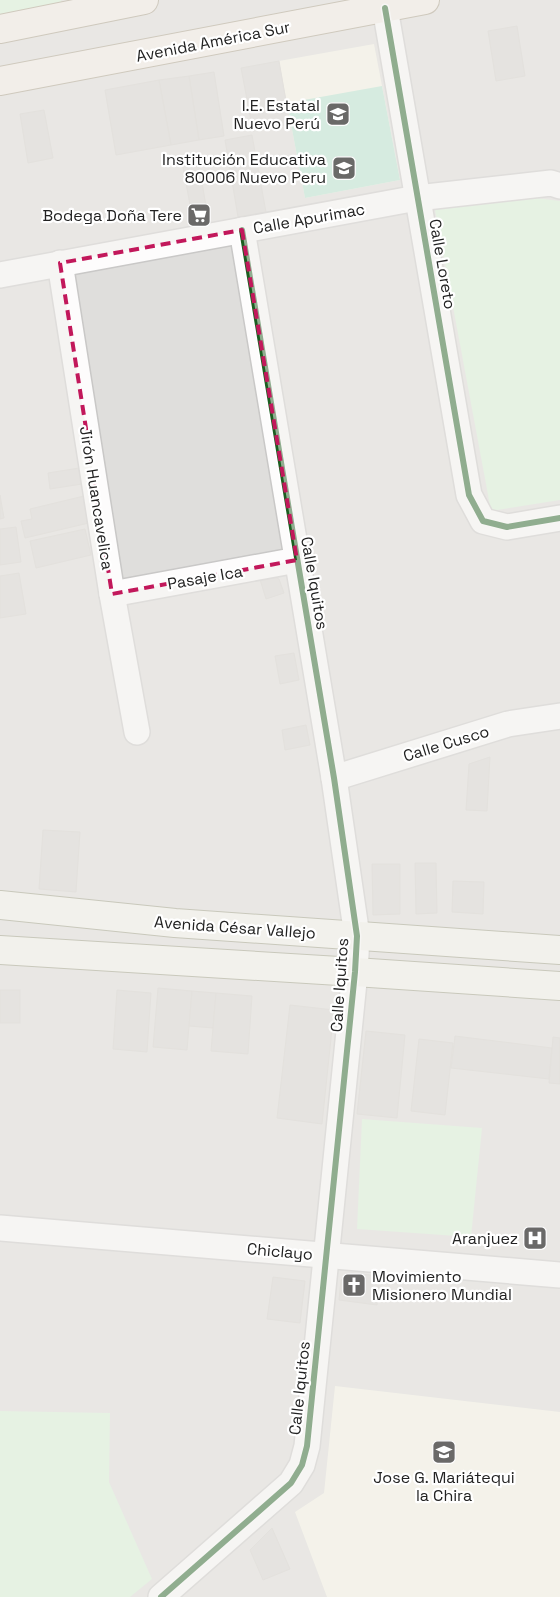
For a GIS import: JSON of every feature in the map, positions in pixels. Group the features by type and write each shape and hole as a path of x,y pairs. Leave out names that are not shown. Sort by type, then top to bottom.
{"main road":[{"path":"0,29 95,4 144,0"},
{"name":"Avenida América Sur","path":"0,81 425,0"},
{"name":"Avenida César Vallejo","path":"0,905 175,923 560,950"},
{"path":"0,950 560,986"}],"street":[{"name":"Calle Loreto","path":"385,8 469,495 483,521 507,527 560,518"},
{"name":"Calle Apurimac","path":"0,275 418,198 551,183 560,186"},
{"name":"Calle Iquitos","path":"162,1597 291,1483 302,1465 307,1446 355,972 357,936 334,778 242,230"},
{"name":"Jirón Huancavelica","path":"60,263 112,594 137,732"},
{"name":"Pasaje Ica","path":"112,594 297,560"},
{"name":"Calle Cusco","path":"334,778 508,724 560,716"},
{"name":"Chiclayo","path":"0,1228 560,1275"}],"highlighted area":[{"path":"242,230 297,560 112,594 60,263"}],"shaded area":[{"path":"0,0 560,0 560,1597 0,1597"},
{"name":"I.E. Estatal Nuevo Perú","path":"374,44 400,180 305,198 279,61"},
{"name":"Jose G. Mariátequi la Chira","path":"335,1386 560,1412 560,1597 327,1597 295,1512 324,1493"}],"green space":[{"path":"0,0 61,0 63,10 0,20"},
{"name":"I.E. Estatal Nuevo Perú","path":"382,86 400,180 305,198 287,103"},
{"path":"536,198 560,201 560,500 491,511 435,210 468,204"},
{"path":"362,1119 482,1128 471,1237 357,1229"},
{"path":"0,1411 110,1413 109,1482 152,1579 130,1597 0,1597"}],"building":[{"path":"517,26 525,76 496,81 488,31"},
{"path":"279,61 290,124 253,131 241,68"},
{"path":"214,72 224,136 199,140 189,76"},
{"path":"189,76 199,140 171,145 159,80"},
{"path":"159,80 171,145 116,155 105,90"},
{"path":"44,110 53,158 28,163 20,114"},
{"path":"252,135 266,212 238,217 225,140"},
{"path":"197,153 208,218 193,221 181,156"},
{"path":"79,468 82,484 50,489 48,473"},
{"path":"0,495 4,518 0,519"},
{"path":"84,496 93,522 25,538 21,521 32,519 30,509"},
{"path":"16,527 21,562 0,565 0,529"},
{"path":"85,529 91,555 36,568 30,541"},
{"path":"19,573 26,614 0,618 0,576"},
{"path":"267,574 279,579 284,593 266,599 259,576"},
{"path":"294,653 299,680 280,684 275,656"},
{"path":"306,725 310,745 285,750 282,730"},
{"path":"490,757 487,811 466,810 469,764"},
{"path":"43,830 80,832 76,892 39,889"},
{"path":"415,863 436,863 437,913 416,914"},
{"path":"372,864 400,864 400,914 373,915"},
{"path":"453,881 484,882 483,914 452,912"},
{"path":"158,988 192,991 187,1050 153,1047"},
{"path":"0,990 20,990 20,1023 0,1023"},
{"path":"117,990 151,993 147,1052 113,1049"},
{"path":"192,991 216,993 213,1028 189,1026"},
{"path":"216,993 252,996 248,1054 211,1051"},
{"path":"290,1005 334,1010 322,1124 277,1118"},
{"path":"366,1031 405,1035 397,1118 357,1114"},
{"path":"455,1036 552,1048 549,1079 451,1068"},
{"path":"553,1037 560,1038 560,1084 549,1083"},
{"path":"419,1039 453,1043 445,1115 411,1111"},
{"path":"351,1273 380,1276 377,1305 339,1300 341,1280"},
{"path":"273,1277 305,1281 300,1323 267,1319"},
{"path":"272,1528 290,1569 263,1580 250,1550"}],"cycle path":[{"path":"385,8 469,495 483,521 507,527 560,518"},
{"path":"161,1597 291,1483 302,1465 307,1446 355,972 357,936 334,778 242,230"}],"place":[{"name":"I.E. Estatal Nuevo Perú","path":"338,114"},
{"name":"Institución Educativa 80006 Nuevo Peru","path":"344,168"},
{"name":"Bodega Doña Tere","path":"199,215"},
{"name":"Aranjuez","path":"535,1238"},
{"name":"Movimiento Misionero Mundial","path":"354,1285"},
{"name":"Jose G. Mariátequi la Chira","path":"444,1452"}]}
